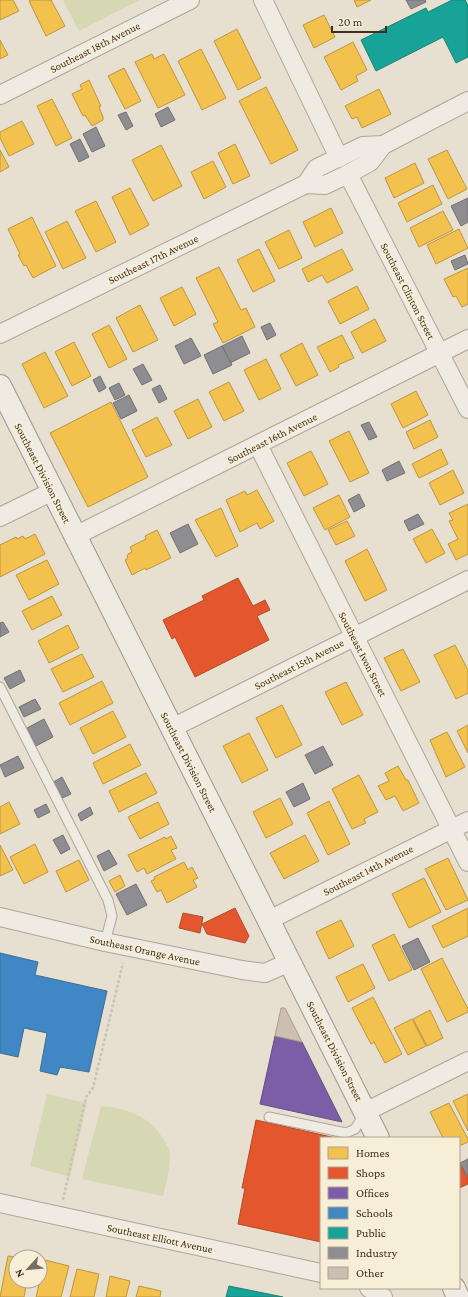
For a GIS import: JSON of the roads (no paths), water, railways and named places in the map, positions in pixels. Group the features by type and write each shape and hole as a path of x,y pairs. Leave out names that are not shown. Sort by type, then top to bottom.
{"main road":[{"name":"Southeast Division Street","path":"0,386 378,1137"}],"street":[{"name":"Southeast 18th Avenue","path":"0,95 190,0"},
{"path":"262,0 339,158"},
{"name":"Southeast 17th Avenue","path":"306,184 317,168 363,146 382,145 468,101"},
{"name":"Southeast 17th Avenue","path":"0,334 306,184 325,185 348,174 370,162 382,145"},
{"name":"Southeast Clinton Street","path":"348,174 468,409"},
{"name":"Southeast 16th Avenue","path":"75,536 468,339"},
{"name":"Southeast Ivon Street","path":"258,445 468,862"},
{"path":"0,517 53,491"},
{"name":"Southeast 15th Avenue","path":"172,728 468,580"},
{"name":"Southeast 14th Avenue","path":"269,920 468,820"},
{"name":"Southeast Orange Avenue","path":"0,917 105,942 256,972 270,972 290,962"},
{"path":"366,1112 468,1061"},
{"name":"Southeast Elliott Avenue","path":"0,1203 320,1273"},
{"path":"371,1289 383,1297"}],"lane":[{"path":"0,687 108,900 112,916 105,942"},
{"path":"270,1117 346,1133 355,1129 366,1112"}]}
